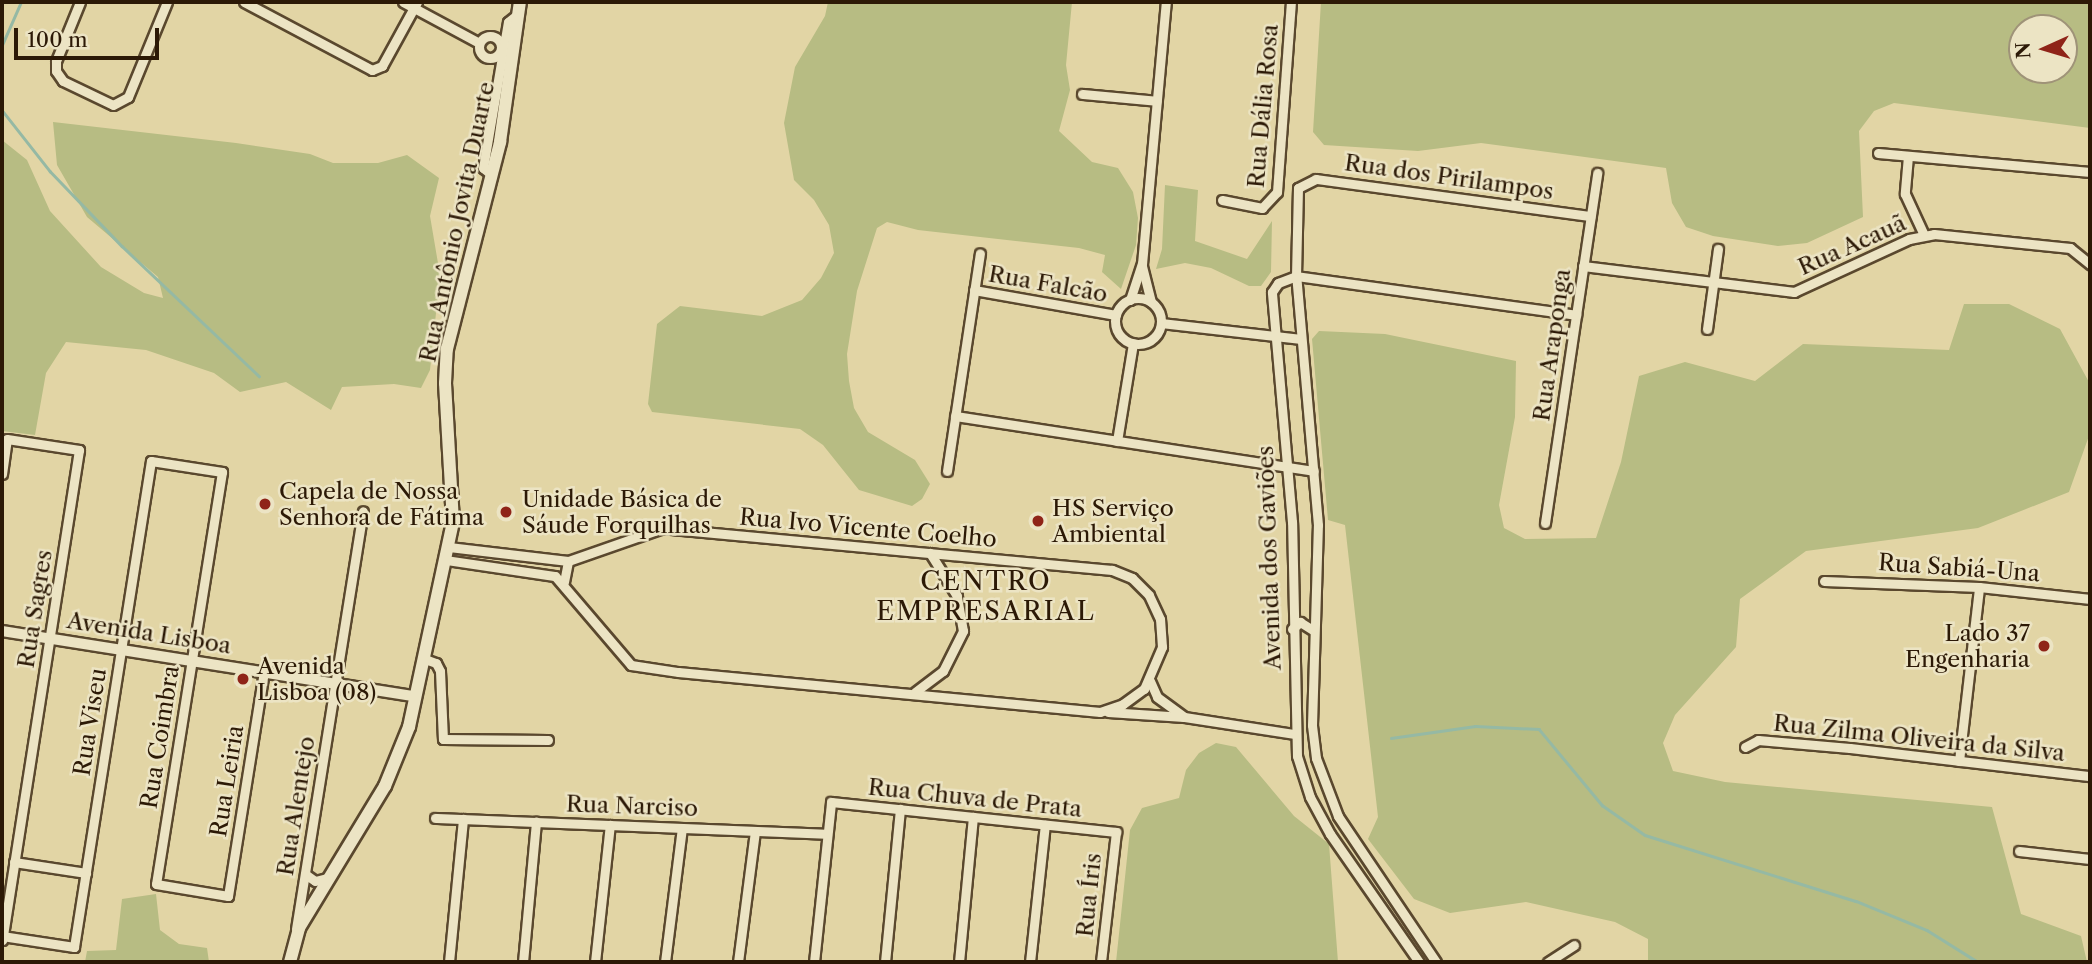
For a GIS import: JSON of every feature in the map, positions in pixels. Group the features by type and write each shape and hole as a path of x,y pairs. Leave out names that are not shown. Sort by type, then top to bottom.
{"main road":[{"name":"Rua Antônio Jovita Duarte","path":"290,962 294,941 327,878 392,773 405,742 447,553 454,500 445,365 492,175 520,7"}],"street":[{"path":"80,2 55,61 56,72 63,81 118,105 128,97 167,2"},
{"path":"244,2 375,70 384,63 415,5"},
{"path":"403,2 415,5 479,43"},
{"path":"1142,264 1152,302 1161,323 1154,337 1133,343 1121,336 1116,315 1130,300 1142,264 1166,2"},
{"name":"Rua Dália Rosa","path":"1222,200 1262,208 1277,192 1291,2"},
{"path":"492,175 483,167 502,51 508,22 520,7"},
{"path":"479,43 491,36 502,51"},
{"path":"479,43 479,51 488,58 502,51"},
{"path":"1082,94 1157,101"},
{"path":"1878,153 2090,172"},
{"path":"1908,156 1905,194 1924,234"},
{"name":"Rua Araponga","path":"1545,523 1597,173"},
{"name":"Rua dos Pirilampos","path":"1303,183 1315,179 1591,216"},
{"name":"Avenida dos Gaviões","path":"1303,183 1294,220 1296,276 1318,525 1313,630 1313,742 1325,789 1349,834 1436,962"},
{"name":"Rua Acauã","path":"1583,266 1794,292 1924,234 2070,248 2090,264"},
{"path":"1707,329 1718,248"},
{"path":"947,471 980,253"},
{"path":"1296,276 1576,315"},
{"name":"Avenida dos Gaviões","path":"1296,276 1273,286 1287,467 1294,734 1310,797 1336,845 1419,962"},
{"name":"Rua Falcão","path":"974,290 1116,315"},
{"path":"1130,300 1152,302"},
{"path":"1161,323 1301,339"},
{"path":"1118,441 1133,343"},
{"path":"955,416 1314,471"},
{"name":"Rua Sagres","path":"2,474 7,439 79,450 2,937"},
{"name":"Rua Coimbra","path":"151,461 222,472 156,884 228,896"},
{"name":"Rua Viseu","path":"2,937 74,947 151,461"},
{"name":"Rua Alentejo","path":"294,941 363,511"},
{"name":"Rua Ivo Vicente Coelho","path":"447,553 568,561 663,528 1094,568 1132,578 1149,595 1160,619 1162,647 1150,681"},
{"path":"447,553 540,573 564,582 599,631 631,665 1100,712 1184,717 1294,734"},
{"path":"913,693 943,671 962,631 957,596 930,553"},
{"path":"564,582 568,561"},
{"name":"Rua Sabiá-Una","path":"1824,581 1979,587 2090,599"},
{"path":"1959,761 1979,587"},
{"path":"1292,629 1300,622 1313,630"},
{"name":"Avenida Lisboa","path":"2,631 414,696"},
{"path":"422,658 436,663 440,671 443,739 548,740"},
{"name":"Rua Leiria","path":"228,896 264,672"},
{"path":"1100,712 1134,698 1150,681 1157,697 1184,717"},
{"name":"Rua Zilma Oliveira da Silva","path":"1745,747 1758,740 2090,776"},
{"path":"1310,797 1318,797 1325,789"},
{"name":"Rua Chuva de Prata","path":"827,834 831,802 1116,832"},
{"path":"885,962 900,809"},
{"path":"959,962 973,817"},
{"name":"Rua Narciso","path":"435,818 827,834"},
{"path":"449,962 463,819"},
{"path":"523,962 536,822"},
{"path":"595,962 610,825"},
{"path":"1030,962 1045,825"},
{"path":"665,962 682,828"},
{"path":"738,962 755,831"},
{"name":"Rua Íris","path":"1101,962 1116,832"},
{"path":"814,962 827,834"},
{"path":"2019,851 2090,859"},
{"path":"14,862 86,873"},
{"path":"305,874 315,881 327,878"},
{"path":"1548,962 1574,945"}],"green space":[{"path":"828,2 1072,2 1066,65 1070,90 1059,131 1092,162 1118,168 1133,192 1138,218 1136,245 1121,289 1102,272 1105,255 1079,248 918,230 887,222 877,228 857,291 847,354 849,381 854,408 868,432 915,460 930,484 922,499 912,506 859,490 823,445 800,429 652,412 648,404 657,324 680,306 762,316 802,300 821,278 834,253 829,225 814,200 794,180 784,123 795,67 825,16"},
{"path":"1321,2 2090,2 2090,128 1894,103 1874,111 1859,131 1863,217 1807,243 1778,246 1713,236 1686,227 1672,203 1666,168 1481,143 1418,151 1324,145 1313,132"},
{"path":"53,122 236,143 310,154 333,163 378,163 407,155 439,178 430,216 440,275 430,370 421,388 394,384 342,387 331,410 286,382 240,392 214,373 146,350 66,342 46,373 35,435 2,431 2,140 27,160 50,211 101,267 144,293 163,298 158,277 87,217 57,165"},
{"path":"1165,185 1198,190 1195,241 1247,259 1272,221 1271,272 1261,286 1249,286 1211,268 1185,263 1156,269 1162,249"},
{"path":"1964,304 2009,304 2060,329 2090,384 2090,433 2069,492 1978,528 1806,551 1740,599 1736,647 1675,715 1663,743 1673,771 1725,782 1992,807 2021,914 2081,936 2087,962 1648,962 1648,939 1615,922 1526,902 1450,913 1414,899 1368,839 1378,817 1345,525 1328,520 1312,339 1319,331 1385,334 1516,361 1515,417 1499,505 1504,528 1525,539 1596,538 1621,462 1639,376 1685,362 1755,381 1803,344 1949,350"},
{"path":"1216,743 1236,747 1294,816 1329,844 1338,962 1116,962 1130,830 1142,808 1179,798 1186,770 1199,753"},
{"path":"156,894 160,930 179,944 207,948 209,962 85,962 87,951 116,950 122,899"}],"waterway":[{"path":"2,45 21,2"},
{"path":"2,110 50,171 122,246 259,376"},
{"path":"1391,738 1475,726 1539,729 1602,805 1645,835 1856,901 1927,930 1978,962"}],"place":[{"name":"Capela de Nossa Senhora de Fátima","path":"265,504"},
{"name":"Unidade Básica de Sáude Forquilhas","path":"506,512"},
{"name":"HS Serviço Ambiental","path":"1038,521"},
{"name":"Lado 37 Engenharia","path":"2044,646"},
{"name":"Avenida Lisboa (08)","path":"243,679"}],"district":[{"name":"CENTRO EMPRESARIAL","path":"986,597"}]}
